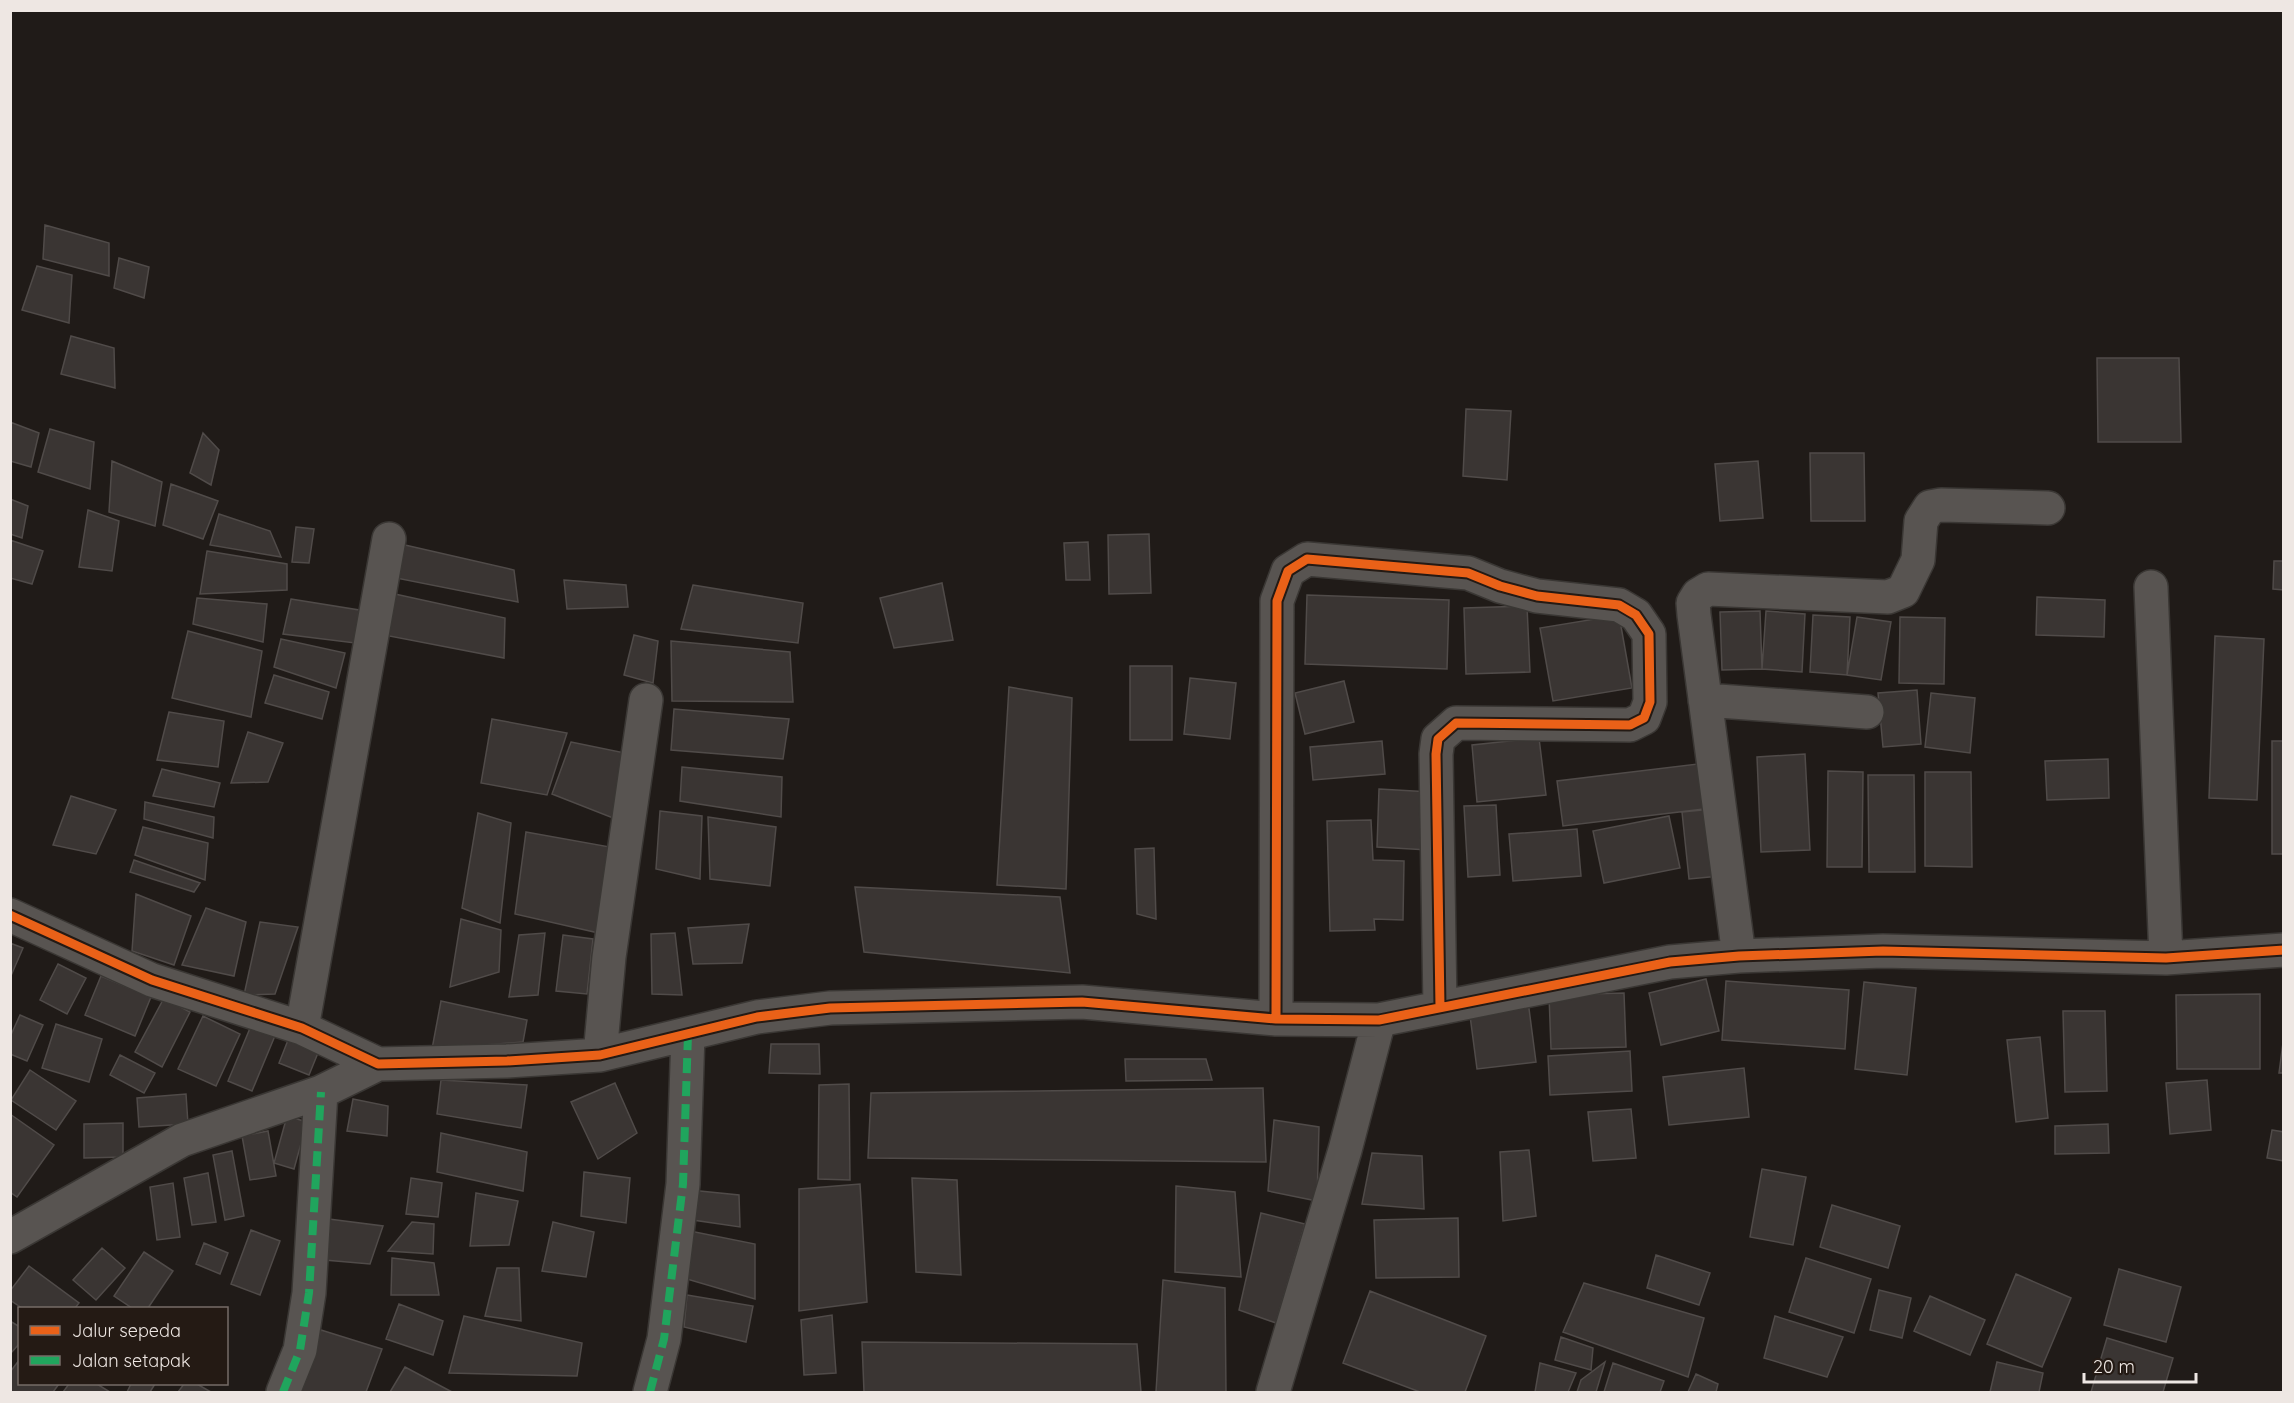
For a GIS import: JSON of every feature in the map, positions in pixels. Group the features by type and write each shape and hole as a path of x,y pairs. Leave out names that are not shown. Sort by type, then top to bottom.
{"street":[{"path":"1739,956 1693,603 1698,595 1708,589 1888,597 1903,591 1918,560 1921,521 1930,507 1951,505 2048,508"},
{"path":"302,1028 389,538"},
{"path":"1276,1019 1276,601 1288,571 1307,559 1468,573 1500,586 1537,596 1619,605 1636,615 1649,634 1650,702 1644,718 1630,724 1456,723 1438,739 1436,754 1440,1007"},
{"path":"2151,587 2166,958"},
{"path":"600,1055 609,957 646,700"},
{"path":"1705,700 1867,712"},
{"path":"10,915 152,980 302,1028 378,1064"},
{"path":"10,1237 182,1140 321,1092 378,1064 507,1061 600,1055 757,1017 830,1008 1082,1002 1276,1019 1379,1020 1670,962 1739,956 1883,951 2166,958 2283,950"},
{"path":"1273,1392 1345,1150 1379,1020"},
{"path":"650,1392 664,1339 682,1185 688,1034"},
{"path":"283,1392 300,1350 309,1293 321,1092"}],"building":[{"path":"45,225 109,243 109,276 43,259"},
{"path":"119,258 149,267 144,298 114,288"},
{"path":"37,266 72,275 69,323 22,310"},
{"path":"71,336 114,348 115,388 61,374"},
{"path":"2097,358 2179,358 2181,442 2098,442"},
{"path":"1466,409 1511,411 1507,480 1463,476"},
{"path":"10,422 39,433 31,467 10,461"},
{"path":"50,429 94,442 90,489 38,472"},
{"path":"203,433 219,450 211,485 190,473"},
{"path":"1810,453 1864,453 1865,521 1811,521"},
{"path":"112,461 162,482 155,526 109,512"},
{"path":"1758,461 1763,518 1720,521 1715,464"},
{"path":"171,484 218,501 203,539 163,525"},
{"path":"10,499 28,506 22,538 10,534"},
{"path":"88,510 119,521 112,571 79,567"},
{"path":"219,514 270,531 281,557 210,545"},
{"path":"296,527 314,529 309,563 292,562"},
{"path":"1149,534 1151,593 1109,594 1108,535"},
{"path":"10,540 43,551 32,584 10,578"},
{"path":"1088,542 1090,580 1066,580 1064,543"},
{"path":"405,545 514,570 518,602 396,578"},
{"path":"207,551 287,564 287,590 200,594"},
{"path":"2274,561 2284,561 2284,590 2273,589"},
{"path":"564,580 626,585 628,607 567,609"},
{"path":"942,583 953,640 894,648 880,598"},
{"path":"693,585 803,603 798,643 681,629"},
{"path":"395,594 505,618 504,658 384,635"},
{"path":"1307,595 1449,600 1447,669 1305,664"},
{"path":"2037,597 2105,600 2104,637 2036,635"},
{"path":"197,598 267,604 263,642 193,624"},
{"path":"291,599 359,610 355,643 283,634"},
{"path":"1527,606 1530,672 1466,674 1464,608"},
{"path":"1760,611 1762,669 1722,670 1720,612"},
{"path":"1766,611 1805,614 1802,672 1762,669"},
{"path":"1619,615 1632,688 1553,701 1540,628"},
{"path":"1813,615 1850,617 1847,675 1810,672"},
{"path":"1857,617 1891,622 1881,680 1847,675"},
{"path":"1900,617 1945,618 1944,684 1899,683"},
{"path":"188,631 262,651 251,717 172,698"},
{"path":"634,635 658,641 653,683 624,675"},
{"path":"2215,636 2264,639 2257,800 2209,798"},
{"path":"281,639 345,653 336,688 274,667"},
{"path":"671,641 790,652 793,702 672,701"},
{"path":"1130,666 1172,666 1172,740 1130,740"},
{"path":"274,675 329,692 322,719 265,703"},
{"path":"1190,678 1236,683 1230,739 1184,734"},
{"path":"1344,681 1354,722 1305,734 1295,693"},
{"path":"1009,687 1072,698 1066,889 997,885"},
{"path":"1917,690 1921,744 1883,747 1878,693"},
{"path":"1931,693 1975,698 1970,753 1925,747"},
{"path":"674,709 789,719 783,759 671,750"},
{"path":"169,712 224,721 218,767 157,760"},
{"path":"492,719 567,733 547,795 481,783"},
{"path":"248,732 283,743 268,782 231,783"},
{"path":"1539,738 1546,795 1477,802 1472,745"},
{"path":"1382,741 1385,774 1313,780 1310,747"},
{"path":"2272,741 2284,741 2284,854 2272,854"},
{"path":"571,742 625,753 613,818 552,794"},
{"path":"1805,754 1810,850 1761,852 1757,757"},
{"path":"2108,759 2109,798 2047,800 2045,761"},
{"path":"1706,763 1712,808 1563,826 1557,781"},
{"path":"682,767 782,777 781,817 680,801"},
{"path":"162,769 220,783 214,807 153,796"},
{"path":"1828,771 1863,772 1862,867 1827,867"},
{"path":"1925,772 1971,772 1972,867 1925,866"},
{"path":"1868,775 1914,775 1915,872 1869,872"},
{"path":"1379,789 1431,792 1428,850 1377,847"},
{"path":"71,796 116,810 96,854 53,845"},
{"path":"145,802 214,817 213,838 144,819"},
{"path":"1496,805 1500,875 1468,877 1464,806"},
{"path":"1713,809 1720,876 1689,879 1682,812"},
{"path":"660,811 702,816 700,879 656,869"},
{"path":"478,813 511,823 500,923 462,908"},
{"path":"1669,816 1680,868 1604,883 1593,831"},
{"path":"708,817 776,827 770,886 710,879"},
{"path":"1371,820 1373,860 1404,861 1403,920 1374,919 1375,930 1330,931 1327,821"},
{"path":"143,827 208,843 205,880 135,855"},
{"path":"1577,829 1581,876 1513,881 1509,834"},
{"path":"526,832 610,847 603,934 515,914"},
{"path":"1154,848 1156,919 1137,914 1135,849"},
{"path":"134,860 200,883 194,892 130,872"},
{"path":"855,887 1060,897 1070,973 864,952"},
{"path":"136,894 191,916 174,965 132,951"},
{"path":"206,908 246,922 234,976 182,965"},
{"path":"461,919 501,930 499,972 450,987"},
{"path":"260,922 298,927 275,994 244,995"},
{"path":"749,924 742,963 693,964 688,928"},
{"path":"545,933 538,995 509,997 519,935"},
{"path":"675,933 682,995 652,994 651,934"},
{"path":"563,935 593,939 587,994 556,991"},
{"path":"10,943 23,948 10,978"},
{"path":"58,964 86,978 67,1014 40,1000"},
{"path":"101,976 151,997 135,1036 85,1015"},
{"path":"1706,979 1719,1031 1661,1045 1649,993"},
{"path":"1726,981 1849,990 1845,1049 1722,1040"},
{"path":"1864,982 1916,988 1907,1075 1855,1069"},
{"path":"1624,993 1626,1047 1551,1049 1549,995"},
{"path":"2260,994 2260,1069 2177,1069 2176,995"},
{"path":"164,998 190,1012 162,1067 135,1052"},
{"path":"441,1001 527,1020 523,1042 432,1049"},
{"path":"1528,1001 1536,1062 1477,1069 1469,1008"},
{"path":"2063,1011 2105,1011 2107,1091 2065,1092"},
{"path":"20,1015 43,1025 27,1061 10,1054 10,1037"},
{"path":"203,1016 240,1034 216,1086 178,1069"},
{"path":"253,1021 277,1031 252,1091 228,1081"},
{"path":"56,1024 102,1039 89,1082 42,1068"},
{"path":"290,1035 320,1048 309,1075 279,1063"},
{"path":"2284,1035 2284,1073 2279,1073"},
{"path":"2040,1037 2048,1118 2016,1122 2007,1040"},
{"path":"771,1044 819,1044 820,1074 769,1073"},
{"path":"1630,1051 1632,1091 1550,1095 1548,1056"},
{"path":"120,1055 155,1073 144,1093 110,1075"},
{"path":"1125,1059 1206,1059 1212,1080 1126,1081"},
{"path":"1744,1068 1749,1117 1669,1125 1663,1077"},
{"path":"30,1070 76,1101 56,1130 11,1100"},
{"path":"441,1080 527,1085 521,1128 437,1114"},
{"path":"2207,1080 2211,1130 2170,1134 2166,1083"},
{"path":"615,1083 637,1133 598,1159 571,1102"},
{"path":"849,1084 850,1180 818,1179 819,1085"},
{"path":"1263,1088 1266,1162 868,1158 871,1093"},
{"path":"186,1094 188,1124 139,1127 137,1098"},
{"path":"353,1099 388,1106 387,1136 347,1131"},
{"path":"1631,1109 1636,1158 1593,1161 1588,1112"},
{"path":"10,1114 54,1145 17,1197 10,1192"},
{"path":"287,1116 307,1122 294,1169 274,1163"},
{"path":"1274,1120 1319,1127 1317,1201 1268,1191"},
{"path":"123,1123 123,1157 84,1158 84,1124"},
{"path":"2108,1124 2109,1153 2055,1154 2055,1126"},
{"path":"2272,1130 2284,1132 2284,1161 2267,1158"},
{"path":"268,1131 276,1176 250,1180 242,1136"},
{"path":"441,1133 527,1152 523,1191 437,1172"},
{"path":"1529,1150 1536,1216 1503,1221 1500,1152"},
{"path":"232,1151 244,1216 225,1220 213,1155"},
{"path":"1372,1153 1422,1156 1424,1209 1362,1204"},
{"path":"1762,1169 1806,1177 1793,1245 1750,1237"},
{"path":"584,1172 630,1178 626,1223 581,1216"},
{"path":"208,1173 216,1222 192,1225 184,1178"},
{"path":"411,1178 442,1183 438,1217 406,1214"},
{"path":"912,1178 957,1180 961,1275 916,1272"},
{"path":"173,1183 180,1237 157,1240 150,1187"},
{"path":"860,1184 867,1302 799,1311 799,1189"},
{"path":"1176,1186 1235,1192 1241,1277 1175,1272"},
{"path":"690,1190 739,1195 740,1227 686,1219"},
{"path":"476,1193 518,1201 509,1245 470,1246"},
{"path":"1832,1205 1900,1226 1888,1268 1820,1247"},
{"path":"1261,1213 1305,1224 1276,1323 1239,1310"},
{"path":"321,1218 383,1226 370,1264 313,1259"},
{"path":"1458,1218 1459,1277 1376,1278 1374,1220"},
{"path":"412,1222 434,1224 433,1254 388,1251"},
{"path":"553,1222 594,1232 586,1277 542,1271"},
{"path":"251,1230 280,1241 260,1295 231,1284"},
{"path":"685,1230 755,1244 755,1299 680,1277"},
{"path":"204,1243 228,1253 220,1274 196,1264"},
{"path":"102,1248 125,1268 96,1300 73,1280"},
{"path":"144,1252 173,1271 149,1307 130,1307 114,1296"},
{"path":"1656,1255 1710,1273 1699,1305 1647,1288"},
{"path":"392,1258 434,1263 439,1295 391,1295"},
{"path":"1806,1258 1871,1279 1854,1333 1789,1312"},
{"path":"29,1266 79,1303 76,1307 20,1307 10,1300 10,1291"},
{"path":"497,1268 519,1268 521,1321 485,1316"},
{"path":"2119,1269 2181,1287 2166,1342 2104,1325"},
{"path":"2016,1274 2071,1298 2042,1367 1987,1344"},
{"path":"1163,1280 1225,1288 1226,1392 1156,1392"},
{"path":"1584,1283 1704,1318 1688,1377 1563,1332"},
{"path":"1879,1290 1911,1298 1902,1338 1870,1330"},
{"path":"1370,1291 1486,1336 1465,1392 1420,1392 1343,1363"},
{"path":"687,1295 753,1306 746,1342 684,1327"},
{"path":"1930,1296 1985,1320 1970,1355 1914,1331"},
{"path":"399,1304 443,1321 433,1355 386,1339"},
{"path":"832,1315 836,1373 804,1375 801,1320"},
{"path":"464,1316 582,1343 577,1376 449,1373"},
{"path":"1775,1316 1843,1337 1827,1377 1764,1358"},
{"path":"10,1321 18,1326 18,1345 10,1354"},
{"path":"321,1330 382,1349 366,1392 300,1392"},
{"path":"1561,1337 1593,1348 1591,1370 1555,1360"},
{"path":"2107,1338 2173,1358 2163,1392 2091,1392"},
{"path":"862,1342 1137,1344 1141,1392 864,1392"},
{"path":"18,1362 18,1385 58,1385 53,1392 10,1392 10,1372"},
{"path":"1605,1362 1596,1392 1577,1392 1581,1380"},
{"path":"1997,1362 2043,1373 2039,1392 1990,1392"},
{"path":"1540,1363 1576,1373 1568,1392 1535,1392"},
{"path":"1613,1363 1664,1381 1660,1392 1604,1392"},
{"path":"405,1367 452,1392 390,1392"},
{"path":"1696,1374 1718,1384 1716,1392 1688,1392"},
{"path":"68,1385 99,1385 110,1392 63,1392"},
{"path":"130,1385 154,1385 150,1392 127,1392"},
{"path":"183,1385 199,1385 211,1392 178,1392"}],"marked path":[{"path":"650,1392 664,1339 683,1184 688,1034"},
{"path":"283,1392 300,1350 309,1293 321,1092"}],"cycle path":[{"path":"1276,1019 1277,601 1288,571 1307,559 1468,573 1500,586 1537,596 1619,605 1636,615 1649,634 1650,702 1644,718 1630,725 1456,723 1438,739 1436,754 1440,1007"},
{"path":"10,915 152,980 302,1028 378,1064 507,1061 600,1055 757,1017 830,1008 1082,1002 1276,1019 1379,1020 1670,962 1739,956 1883,951 2166,958 2284,950"}]}
